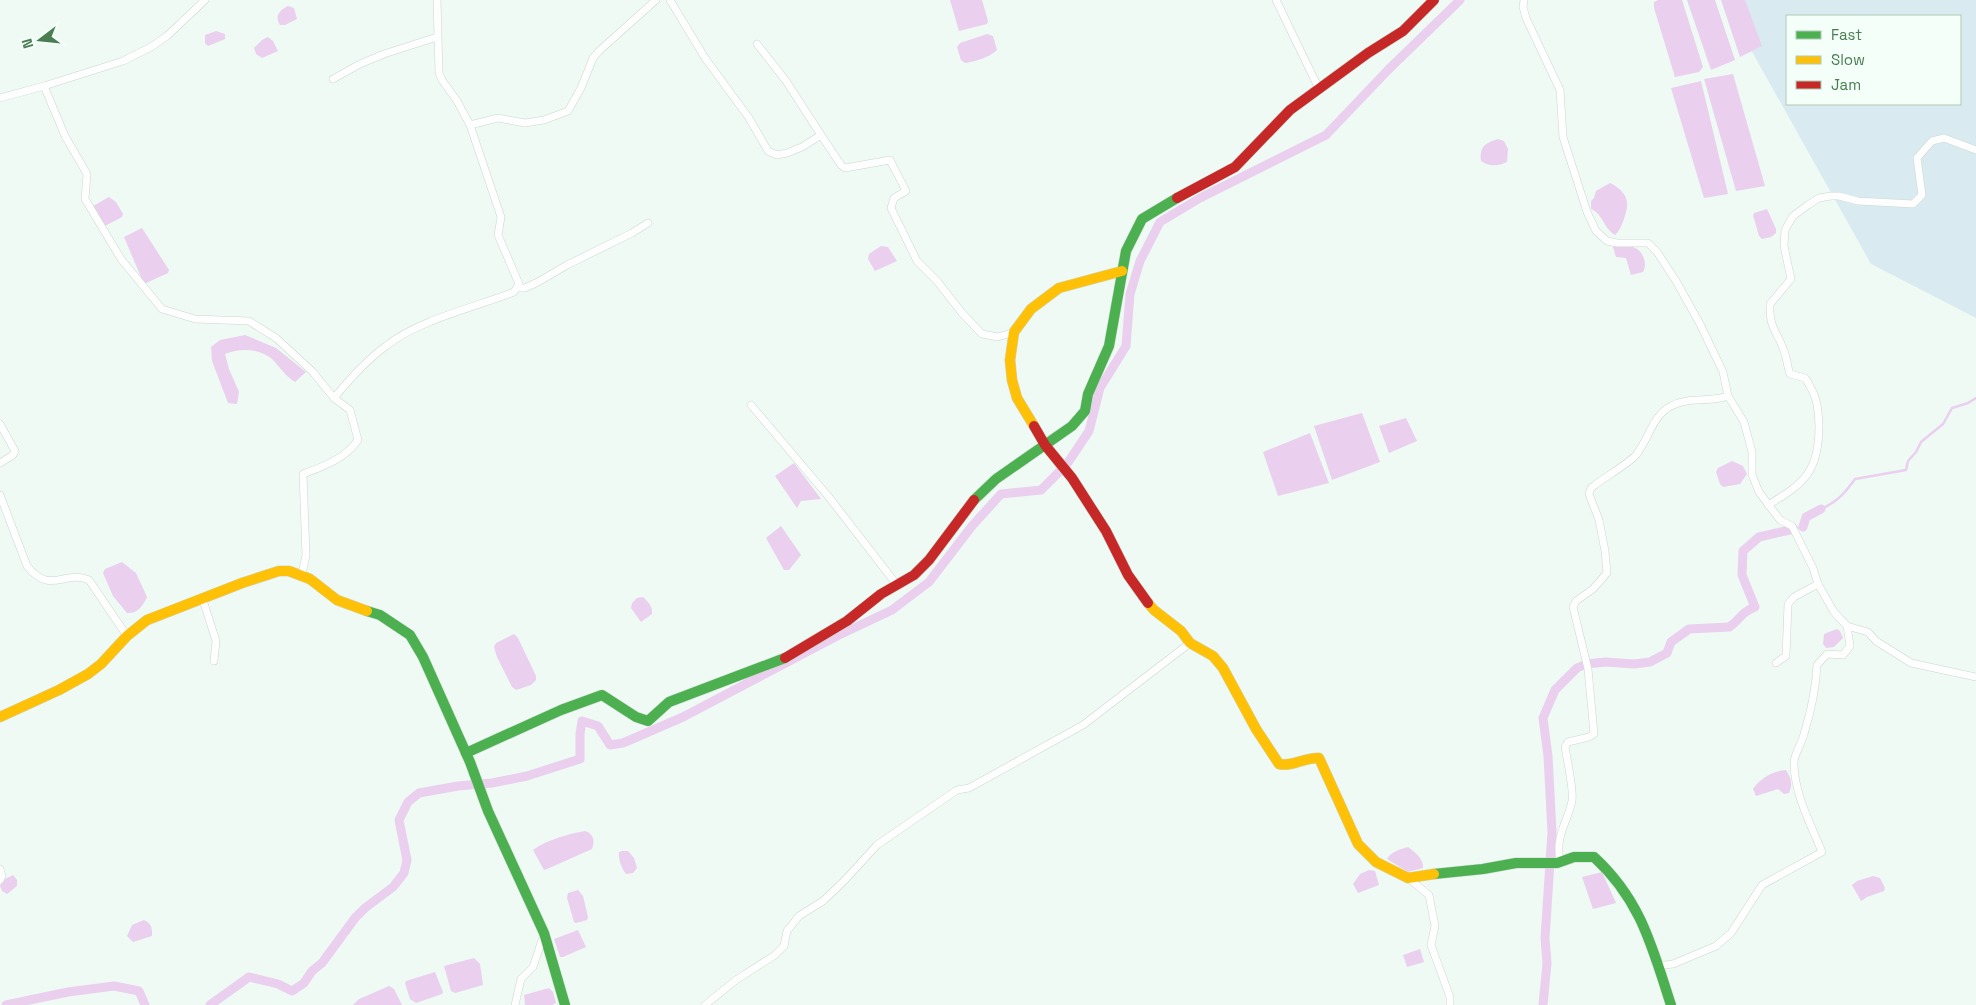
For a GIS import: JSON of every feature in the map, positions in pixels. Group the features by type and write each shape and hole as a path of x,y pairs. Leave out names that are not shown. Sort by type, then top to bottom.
{"street":[{"path":"0,98 123,61 151,47 167,36 205,0"},
{"path":"334,398 345,384 385,346 397,338 458,312 514,292 518,288 517,277 498,235 501,217 470,125 439,73 437,0"},
{"path":"470,125 498,118 525,122 544,120 568,111 581,88 593,58 656,0"},
{"path":"670,0 705,58 748,118 768,151 777,155 787,153 802,147 821,134"},
{"path":"1276,0 1319,89"},
{"path":"468,757 561,710 602,695 636,717 648,721 669,702 783,659 847,621 881,594 914,575 929,560 971,503 996,479 1072,426 1085,411 1088,394 1109,346 1126,251 1142,219 1235,167 1290,110 1368,53 1403,31 1434,0"},
{"path":"1524,0 1523,8 1526,18 1560,90 1563,137 1587,212 1596,231 1607,241 1617,243 1648,242 1676,281 1700,324 1723,372 1728,396 1744,422 1752,452 1752,475 1759,492 1780,520 1792,526 1813,568 1818,584 1834,612 1847,626 1868,632 1876,641 1911,663 1976,677"},
{"path":"333,79 376,57 437,37"},
{"path":"758,44 786,81 841,165 845,168 890,160 906,191 894,198 891,208 917,261 982,334 998,337 1014,332"},
{"path":"44,86 65,136 87,174 85,199 120,259 162,309 195,319 249,321 276,338 312,371 334,398 350,410 358,440 352,448 335,461 303,474 306,555 302,574"},
{"path":"1768,505 1787,494 1804,480 1812,469 1817,456 1819,437 1818,405 1814,392 1805,378 1790,374 1784,351 1772,327 1770,304 1791,279 1784,246 1785,230 1793,216 1819,198 1839,196 1858,201 1913,204 1922,195 1917,158 1932,141 1944,138 1959,142 1976,150"},
{"path":"518,288 525,288 538,282 648,223"},
{"path":"1122,271 1059,288 1031,309 1014,332 1010,360 1012,380 1017,398 1045,445 1072,478 1106,530 1128,575 1140,592 1154,610 1181,631 1190,643 1213,656 1223,668 1256,729 1279,764 1285,766 1312,757 1319,758 1358,844 1376,862 1408,878 1429,895 1435,926 1431,945 1450,998 1450,1005"},
{"path":"1560,861 1558,848 1560,832 1572,799 1565,747 1568,742 1594,734 1588,669 1574,607 1576,601 1593,588 1607,573 1599,520 1589,494 1591,488 1636,456 1662,411 1672,405 1691,399 1716,400 1728,396"},
{"path":"751,405 828,496 897,585"},
{"path":"0,424 15,451 13,455 0,462"},
{"path":"0,495 27,566 34,574 44,580 60,581 84,577 90,580 127,636"},
{"path":"0,717 59,690 88,674 102,664 127,636 147,620 202,597 279,572 289,571 302,574 337,600 380,615 410,634 423,658 468,757 488,811 544,933 565,1005"},
{"path":"1776,663 1786,656 1788,604 1794,597 1818,584"},
{"path":"202,597 216,641 214,661"},
{"path":"1657,966 1673,964 1716,946 1731,933 1762,885 1822,852 1798,787 1794,762 1804,734 1816,688 1817,666 1828,654 1843,655 1850,646 1847,626"},
{"path":"705,1005 736,980 775,955 784,946 787,931 799,916 823,900 845,880 876,845 958,790 969,788 1083,725 1190,643"},
{"path":"1408,878 1484,869 1516,863 1557,863 1574,857 1594,857 1626,892 1646,929 1671,1005"},
{"path":"0,869 2,874 0,880"},
{"path":"515,1005 521,979 533,967 544,933"}],"shaded area":[{"path":"950,0 982,0 988,21 987,24 959,31"},
{"path":"1658,0 1682,0 1703,67 1699,72 1675,77 1654,8 1654,2"},
{"path":"1687,0 1715,0 1735,60 1711,70"},
{"path":"1721,0 1745,0 1762,46 1740,57"},
{"path":"1723,0 1976,0 1976,318 1871,264"},
{"path":"288,6 294,8 297,19 285,25 280,25 278,16"},
{"path":"216,31 225,34 225,39 208,46 205,43 205,35"},
{"path":"987,34 993,36 997,50 978,60 965,63 961,60 957,47 960,43"},
{"path":"268,37 273,41 278,51 262,58 256,54 254,48"},
{"path":"1733,74 1765,186 1736,191 1704,79"},
{"path":"1701,81 1728,194 1704,198 1671,88"},
{"path":"1498,139 1504,141 1508,149 1507,162 1494,165 1481,161 1481,152 1484,146"},
{"path":"1610,183 1621,191 1627,200 1624,220 1615,235 1608,229 1598,214 1591,209 1591,201 1596,191"},
{"path":"109,197 116,202 123,214 122,217 103,227 93,206"},
{"path":"1767,209 1776,233 1771,237 1762,239 1759,236 1753,215"},
{"path":"142,228 169,270 168,273 144,284 124,237"},
{"path":"1616,245 1631,246 1642,254 1645,261 1643,272 1631,275 1626,258 1616,257 1613,247"},
{"path":"881,246 888,247 897,261 875,271 868,259 869,254"},
{"path":"245,335 276,348 306,372 295,382 267,355 249,350 225,354 239,392 237,404 228,403 212,361 211,347 220,340"},
{"path":"1362,413 1380,462 1332,480 1314,426"},
{"path":"1406,418 1417,441 1389,453 1379,426"},
{"path":"1310,433 1329,483 1278,496 1263,452"},
{"path":"1732,461 1743,466 1747,474 1740,484 1723,487 1716,472 1718,468"},
{"path":"794,463 821,499 801,501 797,508 775,476"},
{"path":"781,526 801,555 789,570 784,570 766,538"},
{"path":"122,562 136,573 147,597 139,609 131,613 127,613 113,596 103,573 105,569"},
{"path":"643,597 651,606 652,614 641,622 631,608 632,603 637,598"},
{"path":"1837,629 1843,638 1834,647 1826,648 1823,644 1824,634"},
{"path":"514,634 518,638 536,676 536,680 531,685 516,690 512,687 494,647 496,643"},
{"path":"1786,770 1791,781 1789,793 1784,794 1778,789 1756,796 1753,789 1763,778"},
{"path":"585,831 593,838 592,849 544,870 533,850 544,843"},
{"path":"1408,847 1421,859 1423,868 1408,872 1387,859 1393,853"},
{"path":"628,851 634,858 637,868 633,873 626,874 623,869 619,855 619,852"},
{"path":"1369,870 1375,871 1379,885 1358,893 1353,884 1360,874"},
{"path":"1602,872 1616,903 1593,909 1582,877"},
{"path":"13,875 17,880 17,886 7,894 2,891 0,886 3,880"},
{"path":"1873,876 1880,878 1885,888 1884,891 1861,901 1852,885 1857,881"},
{"path":"578,890 583,896 588,917 587,920 576,923 574,922 567,898 568,893"},
{"path":"144,920 151,926 152,936 133,942 127,936 132,925"},
{"path":"578,930 586,947 560,957 554,939"},
{"path":"1420,949 1424,962 1407,967 1403,955"},
{"path":"474,958 480,964 483,985 455,993 451,991 444,966"},
{"path":"435,972 443,992 442,994 416,1003 410,999 406,981"},
{"path":"389,986 394,989 402,1005 353,1005 359,999"},
{"path":"549,988 553,992 556,1003 552,1005 525,1005 524,995"}],"waterway":[{"path":"210,1005 249,977 278,984 292,991 304,983 312,971 322,963 355,918 393,887 404,873 407,860 399,820 408,802 419,793 527,776 580,759 582,721 598,726 610,745 623,743 683,717 837,636 892,610 929,582 972,526 1001,494 1041,490 1067,464 1089,431 1100,388 1126,346 1130,294 1140,261 1160,222 1200,198 1326,135 1388,70 1460,0"},
{"path":"1821,509 1840,497 1855,479 1906,470 1908,461 1916,452 1921,442 1943,424 1952,408 1968,403 1976,398"},
{"path":"1803,527 1806,517 1821,509"},
{"path":"1543,1005 1547,963 1545,938 1552,832 1548,756 1543,718 1555,690 1577,668 1586,664 1650,662 1667,653 1671,642 1689,629 1729,627 1746,612 1755,607 1742,575 1743,551 1759,537 1794,529"},
{"path":"6,1005 68,992 114,986 139,991 145,1005"}],"traffic: fast":[{"path":"974,500 996,479 1072,426 1085,411 1088,394 1109,346 1126,251 1142,219 1177,198"},
{"path":"367,611 380,615 410,635 423,657 470,762 488,811 544,933 565,1005"},
{"path":"466,753 561,710 602,695 636,717 648,721 669,702 785,658"},
{"path":"1434,874 1483,869 1516,863 1557,863 1574,857 1594,857 1610,873 1634,907 1651,944 1671,1005"}],"traffic: slow":[{"path":"1034,426 1017,398 1012,380 1010,360 1014,332 1031,309 1059,288 1122,271"},
{"path":"0,717 59,690 88,674 101,664 127,636 147,620 242,583 279,571 289,571 310,579 337,600 367,611"},
{"path":"1148,603 1181,631 1190,643 1213,656 1223,668 1256,729 1279,764 1284,765 1319,758 1358,844 1376,862 1408,878 1434,874"}],"traffic: jam":[{"path":"1177,198 1235,167 1290,110 1368,53 1403,31 1434,0"},
{"path":"1034,426 1045,445 1072,478 1106,531 1128,575 1148,603"},
{"path":"785,658 847,621 881,594 914,575 929,560 974,500"}]}
